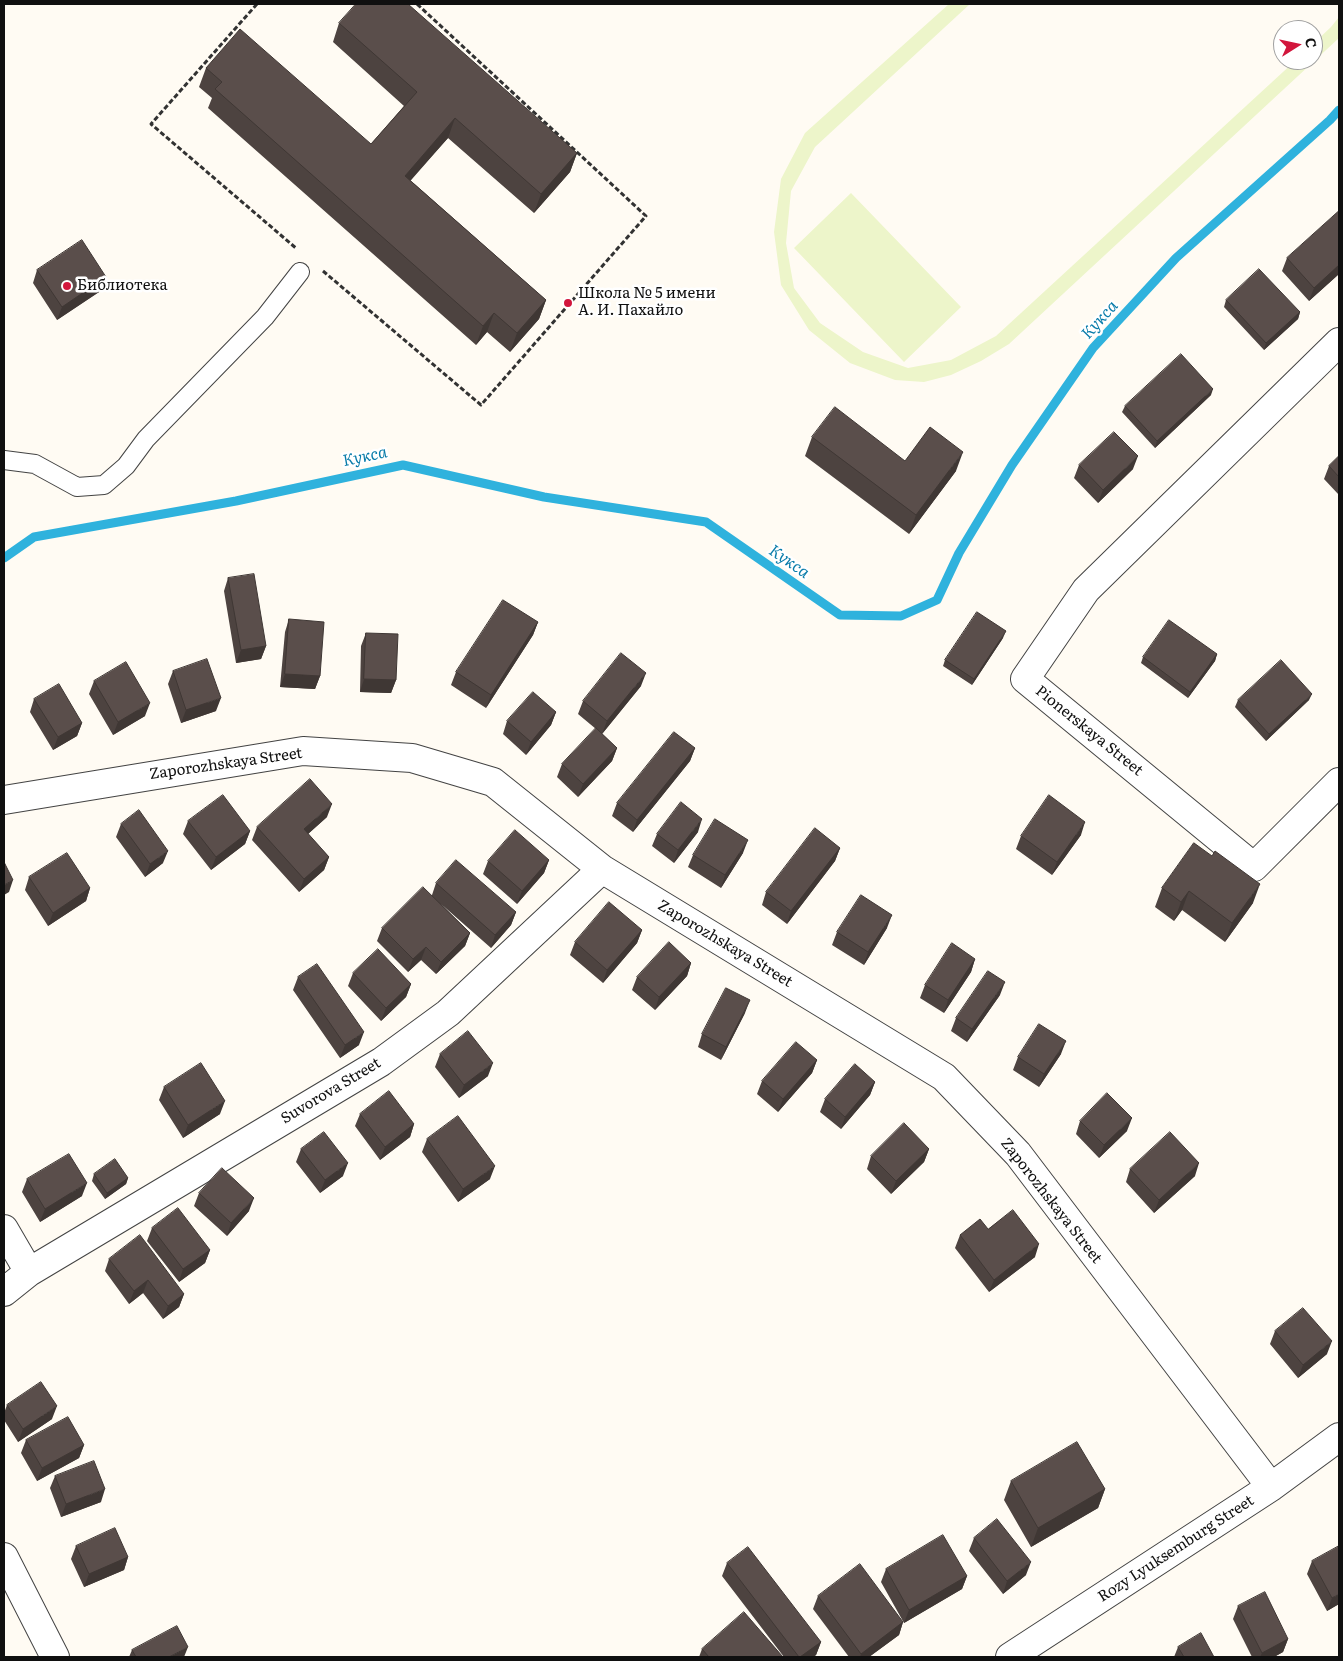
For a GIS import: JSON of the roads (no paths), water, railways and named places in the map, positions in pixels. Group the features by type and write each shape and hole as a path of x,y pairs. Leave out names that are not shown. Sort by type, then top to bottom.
{"street":[{"name":"Pionerskaya Street","path":"1339,342 1086,590 1025,679 1254,867 1339,782"},
{"name":"Zaporozhskaya Street","path":"4,800 303,751 412,758 493,782 602,869 944,1077 1018,1154 1271,1486"},
{"name":"Suvorova Street","path":"4,1292 29,1272 381,1062 448,1013 602,869"},
{"path":"4,1229 29,1272"},
{"name":"Rozy Lyuksemburg Street","path":"1010,1657 1271,1486 1339,1437"},
{"path":"4,1558 55,1657"}],"lane":[{"path":"4,460 35,464 77,487 104,485 126,466 146,439 265,317 300,272"}],"waterway":[{"name":"Кукса","path":"4,558 34,537 236,501 403,465 544,497 706,522 840,615 901,616 937,600 959,553 1012,465 1093,348 1176,258 1339,110"}],"place":[{"name":"Библиотека","path":"67,286"},
{"name":"Школа № 5 имени А. И. Пахайло","path":"568,303"}]}
